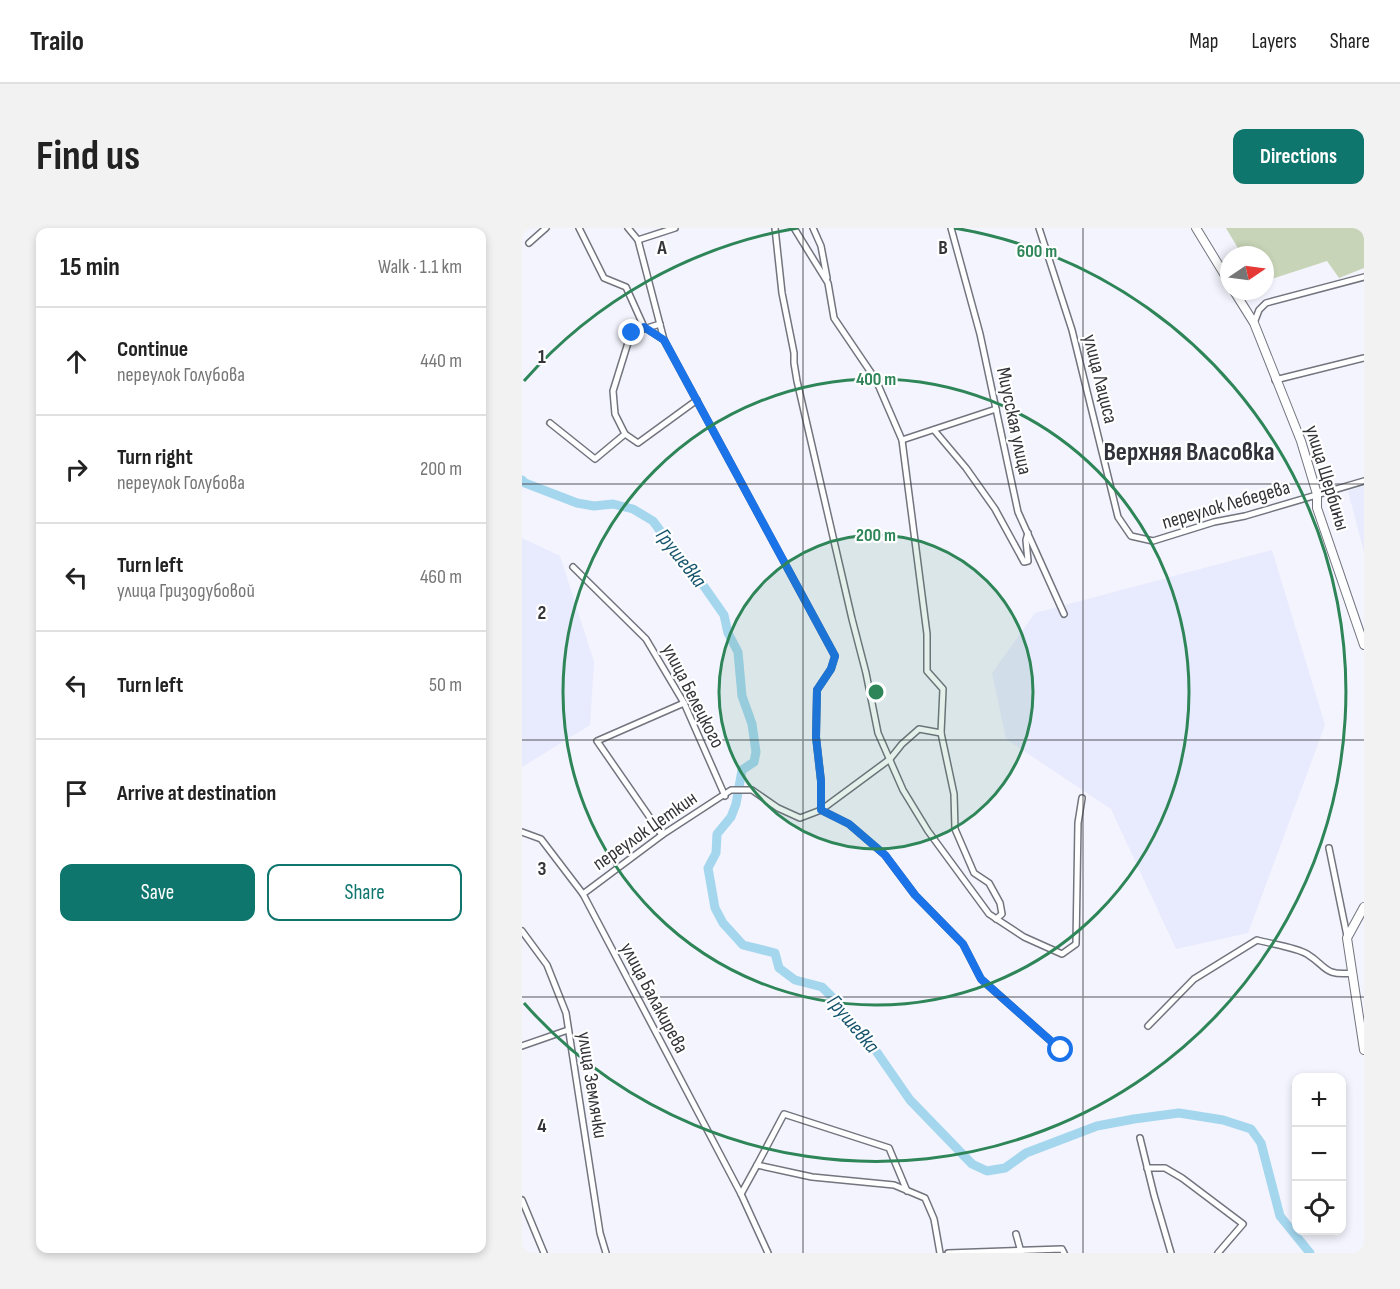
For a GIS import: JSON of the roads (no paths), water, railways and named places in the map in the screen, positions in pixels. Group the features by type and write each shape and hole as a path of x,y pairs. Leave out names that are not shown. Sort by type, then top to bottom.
{"street":[{"path":"530,243 546,228"},
{"path":"579,228 604,278 626,287 644,327 664,340"},
{"path":"628,228 638,240 664,340 835,656 831,669 817,690 816,737 821,781 821,810"},
{"path":"638,240 675,228"},
{"path":"775,228 782,293 797,381 878,733 903,790 928,831 990,914 1024,938 1062,954 1076,944 1078,823 1082,798"},
{"path":"794,228 828,283"},
{"path":"813,228 821,246 834,318 876,380 902,440 927,634 927,671 943,689 941,733 954,794 955,828 974,873 989,883 1000,903 1002,914 996,919"},
{"name":"Миусская улица","path":"951,228 980,334 1018,512 1064,614"},
{"name":"улица Лациса","path":"1039,228 1072,330 1118,517 1131,536"},
{"path":"1196,228 1220,267"},
{"path":"1254,323 1258,310 1266,303 1364,276"},
{"name":"улица Щербины","path":"1240,300 1254,323 1301,441 1317,494 1317,508 1364,645"},
{"path":"660,324 654,327 644,327 632,333 613,391 615,414 625,434 638,443 696,400"},
{"path":"1275,380 1364,358"},
{"path":"902,440 996,409"},
{"path":"550,423 595,459 625,434"},
{"path":"934,430 966,468 995,509 1024,562 1028,561 1026,540 1028,533"},
{"name":"переулок Лебедева","path":"1131,536 1153,542 1214,522 1245,516 1364,481"},
{"name":"улица Белецкого","path":"573,567 646,639 684,703 725,796"},
{"path":"662,835 597,741 684,703"},
{"path":"821,810 890,759 919,729 941,733"},
{"name":"переулок Цеткин","path":"583,894 662,835 731,790 752,790 778,808 800,818 821,810"},
{"path":"821,810 849,824 885,855 915,895 963,944 981,979 1061,1050"},
{"name":"улица Балакирева","path":"522,832 541,839 583,894 741,1194 768,1253"},
{"path":"1329,848 1347,938 1364,1050"},
{"path":"1347,938 1364,907"},
{"name":"улица Землячки","path":"522,931 547,965 566,1013 600,1233 606,1253"},
{"path":"1148,1026 1194,980 1257,940 1307,954 1325,970 1337,975 1353,974"},
{"path":"522,1046 568,1030"},
{"path":"741,1194 784,1114 889,1148 907,1191"},
{"path":"1140,1138 1172,1253"},
{"path":"757,1165 812,1177 894,1185 925,1198 934,1219 940,1253"},
{"path":"1147,1168 1165,1168 1243,1224 1218,1253"},
{"path":"522,1200 544,1253"},
{"path":"1016,1234 1021,1252"},
{"path":"948,1253 1063,1251"}],"waterway":[{"name":"Грушевка","path":"522,480 577,503 594,506 613,504 633,509 653,521 681,564 696,575 724,615 728,633 738,652 742,696 752,724 756,752 754,762 742,770 736,804 731,817 717,834 716,853 708,868 715,908 723,923 743,945 775,953 779,968 795,980 822,987 835,1000 841,1015 867,1038 910,1100 972,1164 987,1171 1005,1168 1026,1153 1097,1126 1134,1119 1179,1113 1223,1120 1251,1129 1261,1143 1280,1216 1310,1253"}],"district":[{"name":"Верхняя Власовка","path":"1189,452"}]}
